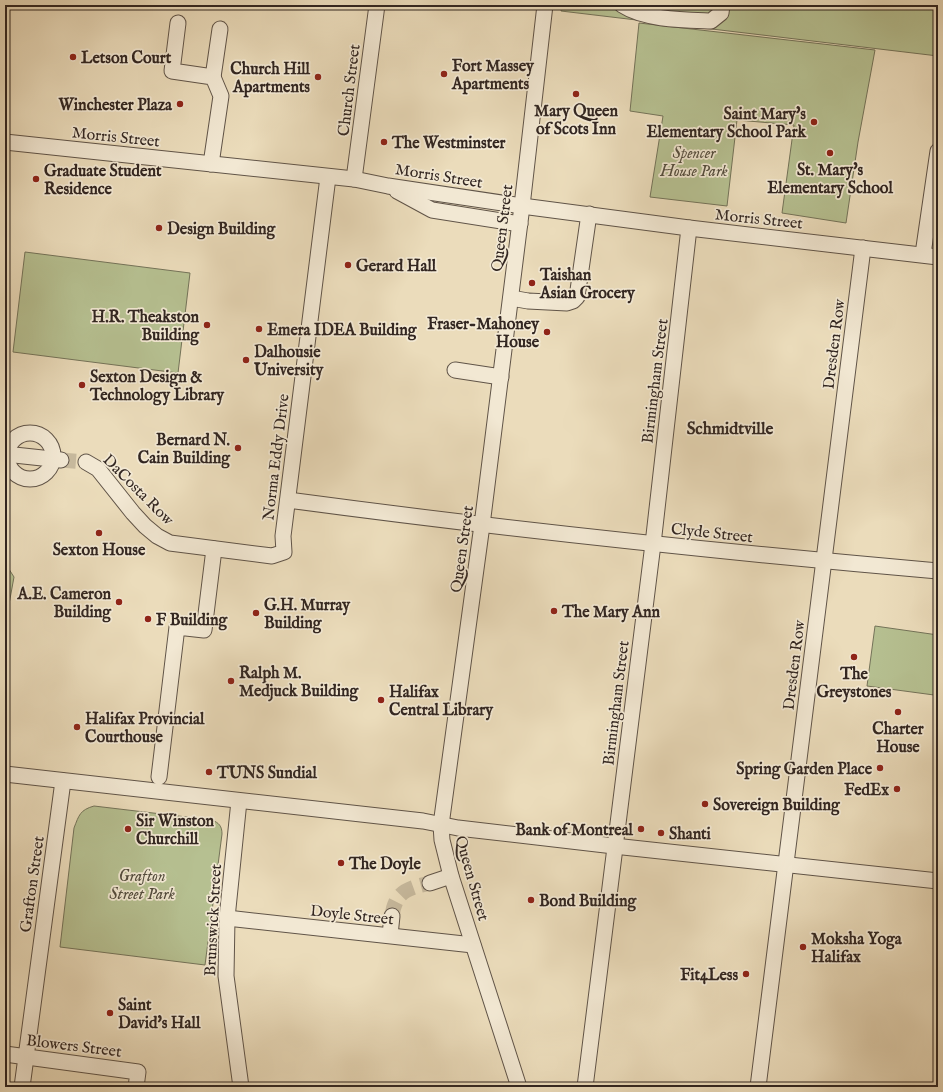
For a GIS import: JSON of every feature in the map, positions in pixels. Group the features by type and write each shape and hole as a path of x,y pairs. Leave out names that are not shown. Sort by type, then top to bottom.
{"street":[{"name":"Church Street","path":"354,179 377,5"},
{"name":"Queen Street","path":"519,1087 451,876 442,840 441,825 501,377 545,5"},
{"path":"622,5 628,9 652,16 711,21 721,14 722,5"},
{"path":"178,24 172,71 213,77"},
{"path":"211,164 221,96 213,77 220,29"},
{"name":"Morris Street","path":"5,142 354,179 388,186 522,206 689,228 923,254 938,257"},
{"path":"923,254 938,151"},
{"name":"Norma Eddy Drive","path":"284,552 283,536 328,177"},
{"path":"388,186 432,210 520,224"},
{"path":"511,298 567,303 573,301 577,297 589,214"},
{"name":"Birmingham Street","path":"585,1087 653,544 689,228"},
{"name":"Dresden Row","path":"758,1087 863,248"},
{"path":"454,370 501,377"},
{"path":"32,432 46,438 57,459 42,476 27,480 20,478 9,468 6,462 5,454 12,440 24,433 32,432"},
{"path":"5,454 57,459"},
{"name":"DaCosta Row","path":"86,462 98,469 133,513 157,536 170,543 272,556 284,552"},
{"name":"Clyde Street","path":"288,500 482,525 653,544 938,571"},
{"path":"159,776 177,627 204,630 214,549"},
{"path":"5,774 423,821 458,828 614,846 938,881"},
{"name":"Grafton Street","path":"22,1087 63,781"},
{"name":"Brunswick Street","path":"239,801 227,918 226,976 241,1087"},
{"path":"430,883 451,876"},
{"path":"390,935 392,916"},
{"name":"Doyle Street","path":"227,918 473,945"},
{"name":"Blowers Street","path":"5,1054 138,1072 136,1087"}],"green space":[{"path":"562,5 938,5 938,56 561,11"},
{"name":"Saint Mary's Elementary School Park","path":"639,23 875,50 858,142 846,223 782,213 794,125 737,120 727,206 650,197 663,116 630,111"},
{"path":"25,252 190,273 178,373 13,352"},
{"path":"5,563 14,577 5,626"},
{"path":"875,626 938,635 938,665 934,695 867,686"},
{"name":"Grafton Street Park","path":"94,806 212,820 220,825 222,834 205,965 60,947 74,828 83,811"}],"tunnel":[{"path":"61,460 86,462"},
{"path":"392,916 396,901 404,892 430,883"}],"place":[{"name":"Letson Court","path":"73,57"},
{"name":"Fort Massey Apartments","path":"444,74"},
{"name":"Church Hill Apartments","path":"318,77"},
{"name":"Mary Queen of Scots Inn","path":"576,94"},
{"name":"Winchester Plaza","path":"180,104"},
{"name":"Saint Mary's Elementary School Park","path":"814,122"},
{"name":"The Westminster","path":"384,142"},
{"name":"St. Mary's Elementary School","path":"830,153"},
{"name":"Graduate Student Residence","path":"36,179"},
{"name":"Design Building","path":"159,228"},
{"name":"Gerard Hall","path":"348,265"},
{"name":"Taishan Asian Grocery","path":"532,283"},
{"name":"H.R. Theakston Building","path":"207,325"},
{"name":"Emera IDEA Building","path":"259,329"},
{"name":"Fraser-Mahoney House","path":"547,332"},
{"name":"Dalhousie University","path":"246,360"},
{"name":"Sexton Design & Technology Library","path":"82,385"},
{"name":"Bernard N. Cain Building","path":"238,448"},
{"name":"Sexton House","path":"99,533"},
{"name":"A.E. Cameron Building","path":"119,602"},
{"name":"The Mary Ann","path":"554,611"},
{"name":"G.H. Murray Building","path":"256,613"},
{"name":"F Building","path":"148,619"},
{"name":"The Greystones","path":"854,657"},
{"name":"Ralph M. Medjuck Building","path":"231,681"},
{"name":"Halifax Central Library","path":"381,700"},
{"name":"Charter House","path":"898,712"},
{"name":"Halifax Provincial Courthouse","path":"77,727"},
{"name":"Spring Garden Place","path":"880,768"},
{"name":"TUNS Sundial","path":"209,772"},
{"name":"FedEx","path":"897,789"},
{"name":"Sovereign Building","path":"705,804"},
{"name":"Sir Winston Churchill","path":"128,829"},
{"name":"Bank of Montreal","path":"641,829"},
{"name":"Shanti","path":"661,833"},
{"name":"The Doyle","path":"341,863"},
{"name":"Bond Building","path":"531,900"},
{"name":"Moksha Yoga Halifax","path":"803,947"},
{"name":"Fit4Less","path":"746,974"},
{"name":"Saint David's Hall","path":"110,1013"}],"district":[{"name":"Schmidtville","path":"730,428"}],"park label":[{"name":"Spencer House Park","path":"694,161"}]}
